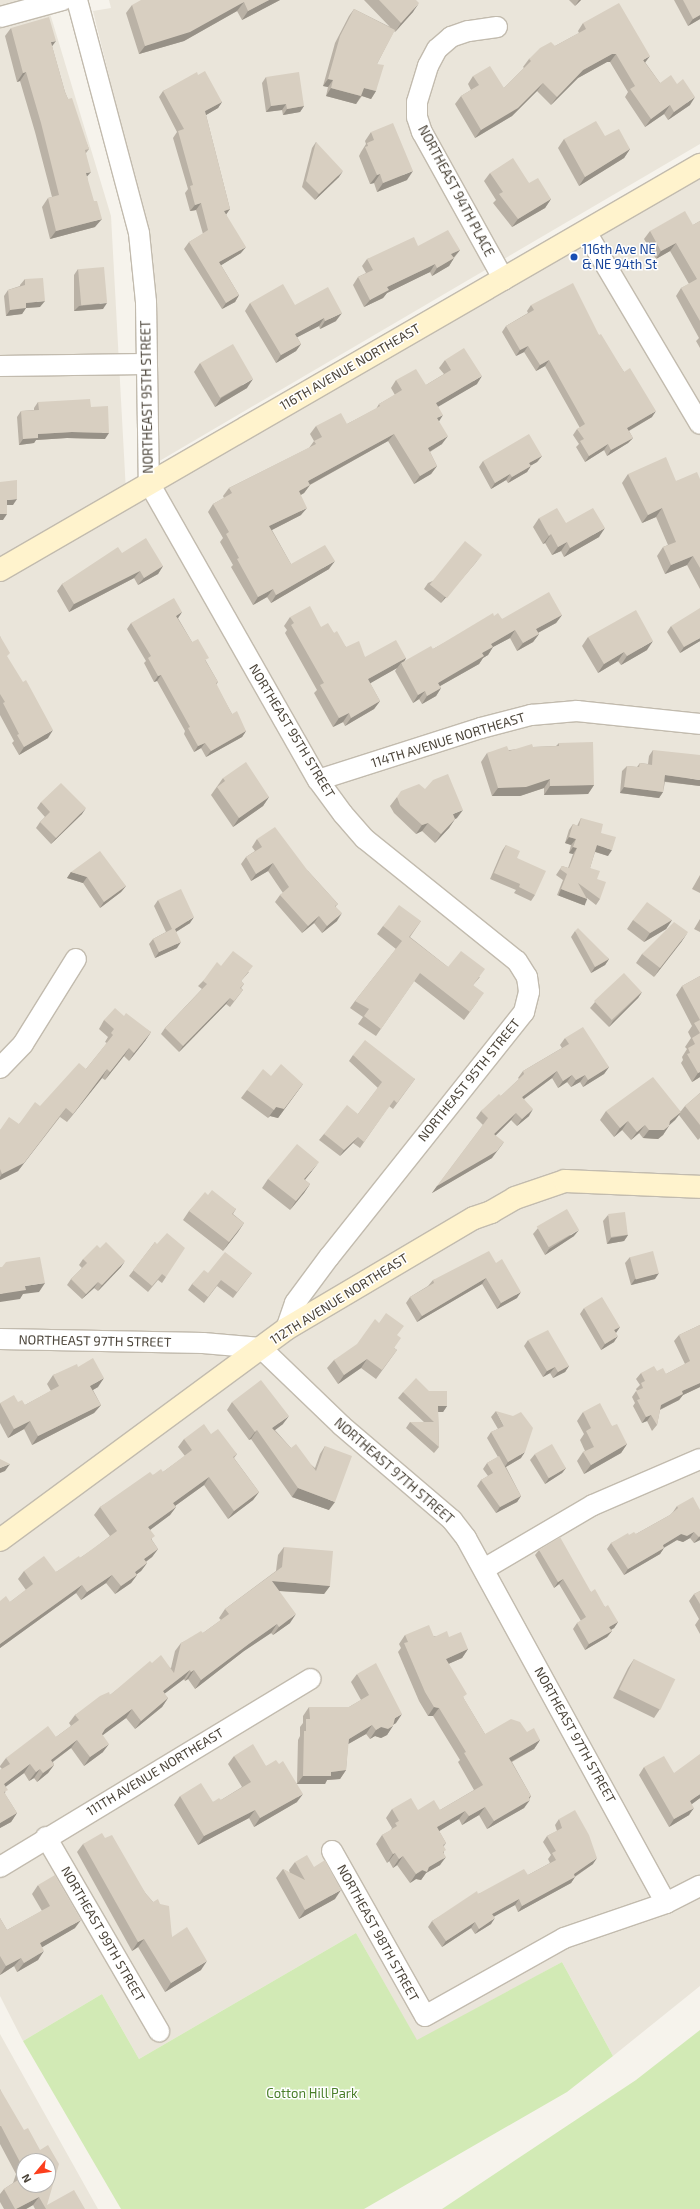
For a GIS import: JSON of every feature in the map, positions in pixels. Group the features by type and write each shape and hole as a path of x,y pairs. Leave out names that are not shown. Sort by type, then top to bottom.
{"street":[{"path":"0,17 63,0"},
{"name":"NORTHEAST 95TH STREET","path":"77,0 139,232 146,302 149,483 318,780 342,814 365,839 517,961 527,977 529,992 524,1012 329,1257 295,1303 286,1329"},
{"name":"NORTHEAST 94TH PLACE","path":"497,27 455,36 437,49 428,66 418,102 417,117 422,132 504,280"},
{"name":"116TH AVENUE NORTHEAST","path":"0,570 504,280 700,165"},
{"path":"586,232 700,424"},
{"path":"0,366 146,364"},
{"name":"114TH AVENUE NORTHEAST","path":"318,780 481,728 531,715 577,712 700,724"},
{"path":"0,1068 23,1044 76,959"},
{"name":"112TH AVENUE NORTHEAST","path":"0,1540 286,1329 474,1218 542,1187 565,1181 596,1181 700,1187"},
{"name":"NORTHEAST 97TH STREET","path":"0,1339 203,1343 261,1348 342,1426 452,1520 466,1538 484,1568 666,1903"},
{"path":"484,1568 593,1505 700,1459"},
{"name":"111TH AVENUE NORTHEAST","path":"0,1867 46,1837 310,1679"},
{"name":"NORTHEAST 99TH STREET","path":"46,1837 159,2031"},
{"name":"NORTHEAST 98TH STREET","path":"332,1851 424,2016 564,1938 666,1903"},
{"path":"666,1903 700,1886"}],"shaded area":[{"path":"0,0 46,0 111,216 127,510 700,178 700,1986 613,2056 562,1962 417,2041 356,1933 139,2059 102,1994 23,2041 0,1996"},
{"path":"109,0 700,0 700,144 156,463 130,162 93,11 111,8"},
{"path":"0,2034 98,2209 0,2209"}],"green space":[{"name":"Cotton Hill Park","path":"356,1933 417,2040 562,1962 613,2056 567,2092 364,2209 121,2209 23,2041 102,1994 139,2059"},
{"path":"700,2030 700,2209 442,2209 636,2080"}],"building":[{"path":"141,0 269,0 248,11 244,2 190,32 145,46 132,5"},
{"path":"379,0 416,0 419,3 401,23"},
{"path":"683,0 700,0 700,15 693,19"},
{"path":"619,3 650,56 643,60 660,83 671,75 677,84 683,79 695,97 674,112 670,105 651,119 630,89 635,86 616,54 612,54 583,70 557,97 543,83 518,108 481,130 461,96 479,85 473,76 490,66 504,88 531,61 529,59 540,48 551,42 555,46 586,29 583,23"},
{"path":"354,9 395,30 377,64 384,65 376,91 364,88 361,96 331,88 333,80 328,79 340,36"},
{"path":"49,17 56,41 51,42 65,92 68,99 72,98 89,149 85,150 91,172 86,173 94,201 97,201 102,219 56,231 48,198 59,195 41,123 26,72 23,73 11,28"},
{"path":"205,71 222,102 205,111 230,209 224,211 246,247 219,262 239,295 226,303 189,242 208,230 201,203 195,205 190,186 193,185 178,131 184,129 163,91 197,72 198,75"},
{"path":"299,72 304,106 287,109 286,104 271,106 266,77"},
{"path":"596,121 605,136 619,129 630,149 585,177 564,139"},
{"path":"393,123 413,171 383,183 380,174 377,175 365,147 368,146 367,143 374,140 371,132"},
{"path":"316,142 343,171 319,194 306,181"},
{"path":"513,158 529,183 538,178 551,199 518,219 499,194 503,192 490,173"},
{"path":"685,211 693,225 700,221 700,321 681,288 697,279 676,243 661,251 650,231"},
{"path":"448,230 460,250 451,254 454,258 437,268 435,264 387,287 389,290 370,300 358,277 373,270 367,259 414,237 418,246"},
{"path":"104,267 107,303 81,305 78,269"},
{"path":"43,278 45,301 26,303 26,308 10,310 8,290 25,285 25,279"},
{"path":"573,283 599,335 601,334 624,372 630,368 656,411 627,428 633,438 611,450 608,444 589,456 580,441 584,439 577,429 585,424 549,360 540,365 528,346 520,350 506,326 534,310 531,305"},
{"path":"283,284 295,305 328,287 342,313 325,321 324,318 295,334 301,344 281,355 250,303"},
{"path":"233,344 253,379 220,398 200,363"},
{"path":"464,348 482,376 436,403 443,415 437,418 448,436 428,448 437,466 420,476 394,434 308,481 310,485 299,491 307,508 269,526 291,564 325,545 335,561 276,595 273,589 258,597 237,559 239,558 226,534 229,532 213,504 232,493 229,488 316,444 314,441 322,437 316,426 341,413 347,424 380,406 379,404 402,390 396,380 416,369 426,385 451,370 445,360"},
{"path":"90,399 91,407 108,406 109,433 72,432 38,434 38,438 23,439 21,411 39,410 38,402"},
{"path":"529,434 542,456 529,463 531,466 512,477 510,474 495,483 483,461"},
{"path":"666,457 676,481 697,472 700,479 700,568 693,556 671,565 663,547 676,542 662,508 648,515 628,474"},
{"path":"17,480 17,499 7,500 7,514 0,514 0,482"},
{"path":"557,508 566,523 593,508 605,528 570,548 567,542 558,547 551,534 549,536 539,518"},
{"path":"146,538 163,566 144,578 140,571 74,604 62,584 118,547 122,553"},
{"path":"465,541 482,555 447,598 430,585"},
{"path":"549,592 562,615 536,629 539,634 523,643 515,630 491,644 493,647 482,653 484,656 438,683 441,688 427,696 425,691 418,695 401,663 431,646 433,649 493,613 494,616 498,613 502,619"},
{"path":"174,598 182,612 176,616 192,642 198,639 209,658 205,660 218,682 216,683 232,714 237,711 246,731 211,751 205,743 198,746 188,728 190,727 161,675 158,676 148,658 151,656 131,623"},
{"path":"310,606 321,627 328,623 334,633 337,631 346,647 359,641 365,657 396,640 406,658 368,679 380,701 351,718 349,713 339,718 320,685 324,683 291,625 294,623 290,617"},
{"path":"700,608 700,638 684,647 671,626"},
{"path":"636,610 653,641 627,656 624,652 604,664 588,637"},
{"path":"0,636 10,653 7,656 23,682 26,680 53,730 24,747 17,735 19,734 0,694"},
{"path":"593,742 594,785 550,786 550,779 526,787 498,788 487,753 507,746 509,751 532,744 533,747 559,746 559,743"},
{"path":"653,750 700,755 700,780 665,775 663,792 624,787 627,766 639,767 640,763 652,765"},
{"path":"246,762 269,797 239,818 217,787 225,781 223,778"},
{"path":"448,774 463,810 453,814 455,819 441,834 428,823 422,825 400,805 397,797 401,791 419,784 425,789 433,780"},
{"path":"61,783 86,808 56,838 40,822 50,812 41,802"},
{"path":"581,818 603,824 601,833 616,837 612,850 597,845 590,868 600,871 597,879 606,882 600,899 578,883 587,899 561,889 567,874 560,869 562,866 569,868 577,848 573,847 576,839 569,837 573,824 579,826"},
{"path":"275,827 308,871 338,904 335,906 342,913 327,926 319,916 308,926 280,895 289,887 273,863 256,874 246,857 262,847 257,839"},
{"path":"506,845 520,851 517,858 546,871 535,895 519,887 520,884 494,873"},
{"path":"100,851 126,886 104,902 87,877 71,872"},
{"path":"181,889 194,917 175,929 181,942 159,952 153,939 172,929 158,900"},
{"path":"647,902 672,920 650,933 633,920"},
{"path":"399,905 421,921 409,937 448,967 461,951 485,969 473,985 484,993 470,1012 420,973 381,1029 364,1016 369,1009 355,1001 402,941 383,926"},
{"path":"674,922 688,932 660,968 642,954"},
{"path":"578,928 609,959 595,967 575,931"},
{"path":"233,951 253,966 241,981 244,984 240,988 243,990 234,1001 230,998 183,1046 165,1028 207,984 203,981 217,962 221,966"},
{"path":"624,973 642,992 612,1020 594,1001"},
{"path":"700,976 700,1020 682,986"},
{"path":"115,1008 124,1016 126,1013 151,1032 134,1053 129,1048 110,1072 107,1069 73,1114 66,1108 24,1163 2,1174 0,1169 0,1130 9,1117 19,1124 35,1102 40,1106 79,1063 86,1069 113,1035 111,1033 114,1029 104,1020"},
{"path":"700,1020 700,1033 694,1023"},
{"path":"583,1027 609,1067 588,1080 585,1075 576,1080 572,1075 563,1081 557,1071 522,1097 533,1109 522,1119 516,1113 494,1134 504,1142 497,1151 437,1186 488,1118 481,1111 499,1094 501,1096 524,1074 523,1071 569,1044 565,1038"},
{"path":"700,1033 700,1072 698,1073 687,1054 690,1053 688,1048 695,1044 692,1038"},
{"path":"365,1040 415,1079 397,1103 394,1100 364,1142 358,1137 344,1150 324,1134 347,1105 358,1114 382,1082 353,1055"},
{"path":"281,1064 303,1084 284,1109 276,1107 274,1110 247,1090 263,1069 271,1076"},
{"path":"653,1077 681,1112 670,1121 669,1126 664,1130 649,1130 645,1125 637,1132 628,1121 620,1128 606,1111"},
{"path":"700,1093 700,1125 685,1106"},
{"path":"297,1144 319,1162 304,1179 310,1184 296,1201 268,1179"},
{"path":"212,1190 236,1209 232,1214 244,1223 229,1242 189,1211 205,1192 208,1195"},
{"path":"567,1209 579,1230 549,1247 537,1226"},
{"path":"625,1212 628,1235 611,1237 608,1214"},
{"path":"167,1233 185,1248 166,1277 162,1274 152,1286 133,1270 155,1242 157,1244"},
{"path":"106,1242 125,1261 102,1285 98,1282 86,1294 71,1279 87,1263 83,1259 97,1245 100,1248"},
{"path":"489,1251 496,1263 502,1259 521,1292 501,1303 486,1278 422,1316 410,1297 434,1283 433,1280"},
{"path":"653,1251 659,1273 636,1279 630,1257"},
{"path":"225,1252 252,1273 237,1292 221,1280 208,1297 192,1284 204,1270 208,1273"},
{"path":"40,1257 45,1283 25,1286 26,1290 0,1294 0,1267 2,1267 6,1262"},
{"path":"602,1297 620,1327 614,1330 618,1336 605,1344 584,1308"},
{"path":"386,1313 404,1326 397,1335 401,1338 394,1348 397,1350 382,1370 367,1359 344,1375 334,1360 357,1344 375,1319 379,1323"},
{"path":"700,1325 700,1383 682,1391 683,1394 661,1405 657,1425 651,1415 646,1417 637,1400 640,1399 636,1391 643,1388 641,1383 645,1381 641,1373 654,1366 657,1371 663,1368 666,1374 690,1361 679,1335"},
{"path":"548,1330 569,1366 558,1372 555,1367 547,1371 528,1340"},
{"path":"93,1358 104,1378 90,1386 101,1405 38,1436 30,1421 14,1429 0,1403 14,1395 18,1402 22,1400 25,1405 59,1386 53,1375 77,1364 78,1367"},
{"path":"416,1378 429,1391 447,1391 447,1406 438,1406 439,1447 410,1422 434,1422 403,1392"},
{"path":"261,1380 289,1416 272,1428 291,1448 296,1444 316,1471 325,1446 352,1456 335,1502 298,1488 257,1430 255,1432 232,1402"},
{"path":"600,1403 612,1426 617,1424 627,1444 591,1465 583,1452 594,1447 586,1431 591,1428 583,1412"},
{"path":"496,1411 513,1416 521,1412 533,1428 525,1452 508,1462 491,1432 504,1426"},
{"path":"204,1424 211,1434 218,1429 237,1454 233,1457 259,1492 234,1511 209,1477 173,1503 176,1507 148,1527 155,1536 151,1539 158,1549 144,1559 147,1563 135,1572 137,1575 121,1586 112,1575 87,1592 82,1585 0,1644 0,1601 6,1596 10,1602 33,1584 24,1571 44,1556 56,1572 79,1556 80,1558 117,1531 100,1507 150,1472 153,1475 161,1469 163,1472 192,1450 184,1439"},
{"path":"552,1444 566,1468 549,1478 535,1454"},
{"path":"499,1456 521,1496 500,1507 481,1480 493,1473 487,1463"},
{"path":"0,1459 10,1464 0,1468"},
{"path":"693,1497 700,1510 700,1536 699,1537 694,1532 687,1536 681,1534 663,1545 664,1548 628,1569 611,1543 628,1533 629,1535 634,1532 636,1534 670,1515 678,1508 677,1506"},
{"path":"560,1537 591,1592 595,1589 605,1607 608,1605 618,1622 609,1627 612,1631 589,1644 577,1623 586,1617 563,1579 558,1582 539,1550"},
{"path":"284,1547 333,1551 330,1586 272,1581 296,1614 279,1627 277,1624 201,1680 194,1670 191,1672 190,1670 163,1691 168,1698 141,1721 132,1709 105,1729 102,1734 109,1744 90,1757 77,1740 51,1760 54,1765 43,1773 40,1769 36,1772 30,1764 4,1784 8,1790 4,1792 17,1813 0,1823 0,1770 10,1764 6,1758 48,1726 56,1737 79,1720 75,1715 100,1696 109,1692 110,1695 150,1661 152,1663 161,1655 174,1673 181,1643 201,1631 203,1633 229,1614 225,1609 282,1567"},
{"path":"700,1591 700,1604 694,1594"},
{"path":"429,1625 434,1637 447,1631 449,1637 461,1632 468,1649 446,1659 467,1694 463,1697 485,1734 511,1719 520,1722 527,1732 534,1728 540,1740 509,1758 531,1796 529,1797 530,1800 494,1821 485,1807 469,1816 465,1811 437,1827 446,1843 443,1845 446,1850 443,1852 446,1857 429,1867 427,1872 422,1870 416,1874 403,1856 399,1859 395,1853 393,1854 382,1835 397,1826 395,1823 399,1821 392,1809 411,1798 418,1810 434,1800 440,1810 483,1785 464,1753 466,1752 439,1708 434,1707 425,1692 404,1643 408,1642 405,1635"},
{"path":"634,1659 675,1679 660,1710 619,1690"},
{"path":"376,1663 402,1714 395,1718 393,1726 388,1729 381,1727 376,1730 372,1725 349,1739 346,1770 331,1772 331,1776 303,1776 304,1731 306,1731 306,1719 310,1719 309,1707 349,1707 369,1695 357,1674"},
{"path":"253,1744 266,1766 276,1760 279,1764 283,1761 303,1794 260,1818 255,1810 204,1836 180,1796 201,1783 213,1802 219,1798 221,1800 251,1782 234,1756"},
{"path":"700,1754 700,1794 690,1801 694,1808 674,1819 644,1767 664,1756 674,1773"},
{"path":"575,1810 589,1835 597,1858 574,1874 575,1877 522,1906 519,1899 492,1914 495,1918 479,1929 475,1922 446,1941 432,1921 477,1891 478,1894 524,1869 528,1875 556,1860 552,1853 556,1851 547,1836 562,1828 559,1819"},
{"path":"102,1833 105,1838 112,1835 146,1894 153,1902 158,1899 160,1904 169,1906 172,1937 187,1927 207,1961 171,1983 144,1939 138,1942 83,1844"},
{"path":"307,1855 314,1867 325,1860 341,1890 305,1910 283,1869 305,1880 295,1862"},
{"path":"55,1875 81,1920 40,1943 44,1951 24,1963 21,1958 6,1966 0,1956 0,1918 7,1930 50,1906 38,1885"},
{"path":"0,2089 24,2130 28,2128 40,2150 48,2145 53,2153 16,2153 16,2155 1,2126"},
{"path":"56,2159 59,2164 56,2174"},
{"path":"16,2181 16,2193 51,2193 47,2205 74,2190 85,2209 46,2209 39,2197 15,2209 4,2189"}],"place":[{"name":"116th Ave NE & NE 94th St","path":"574,257"}]}
